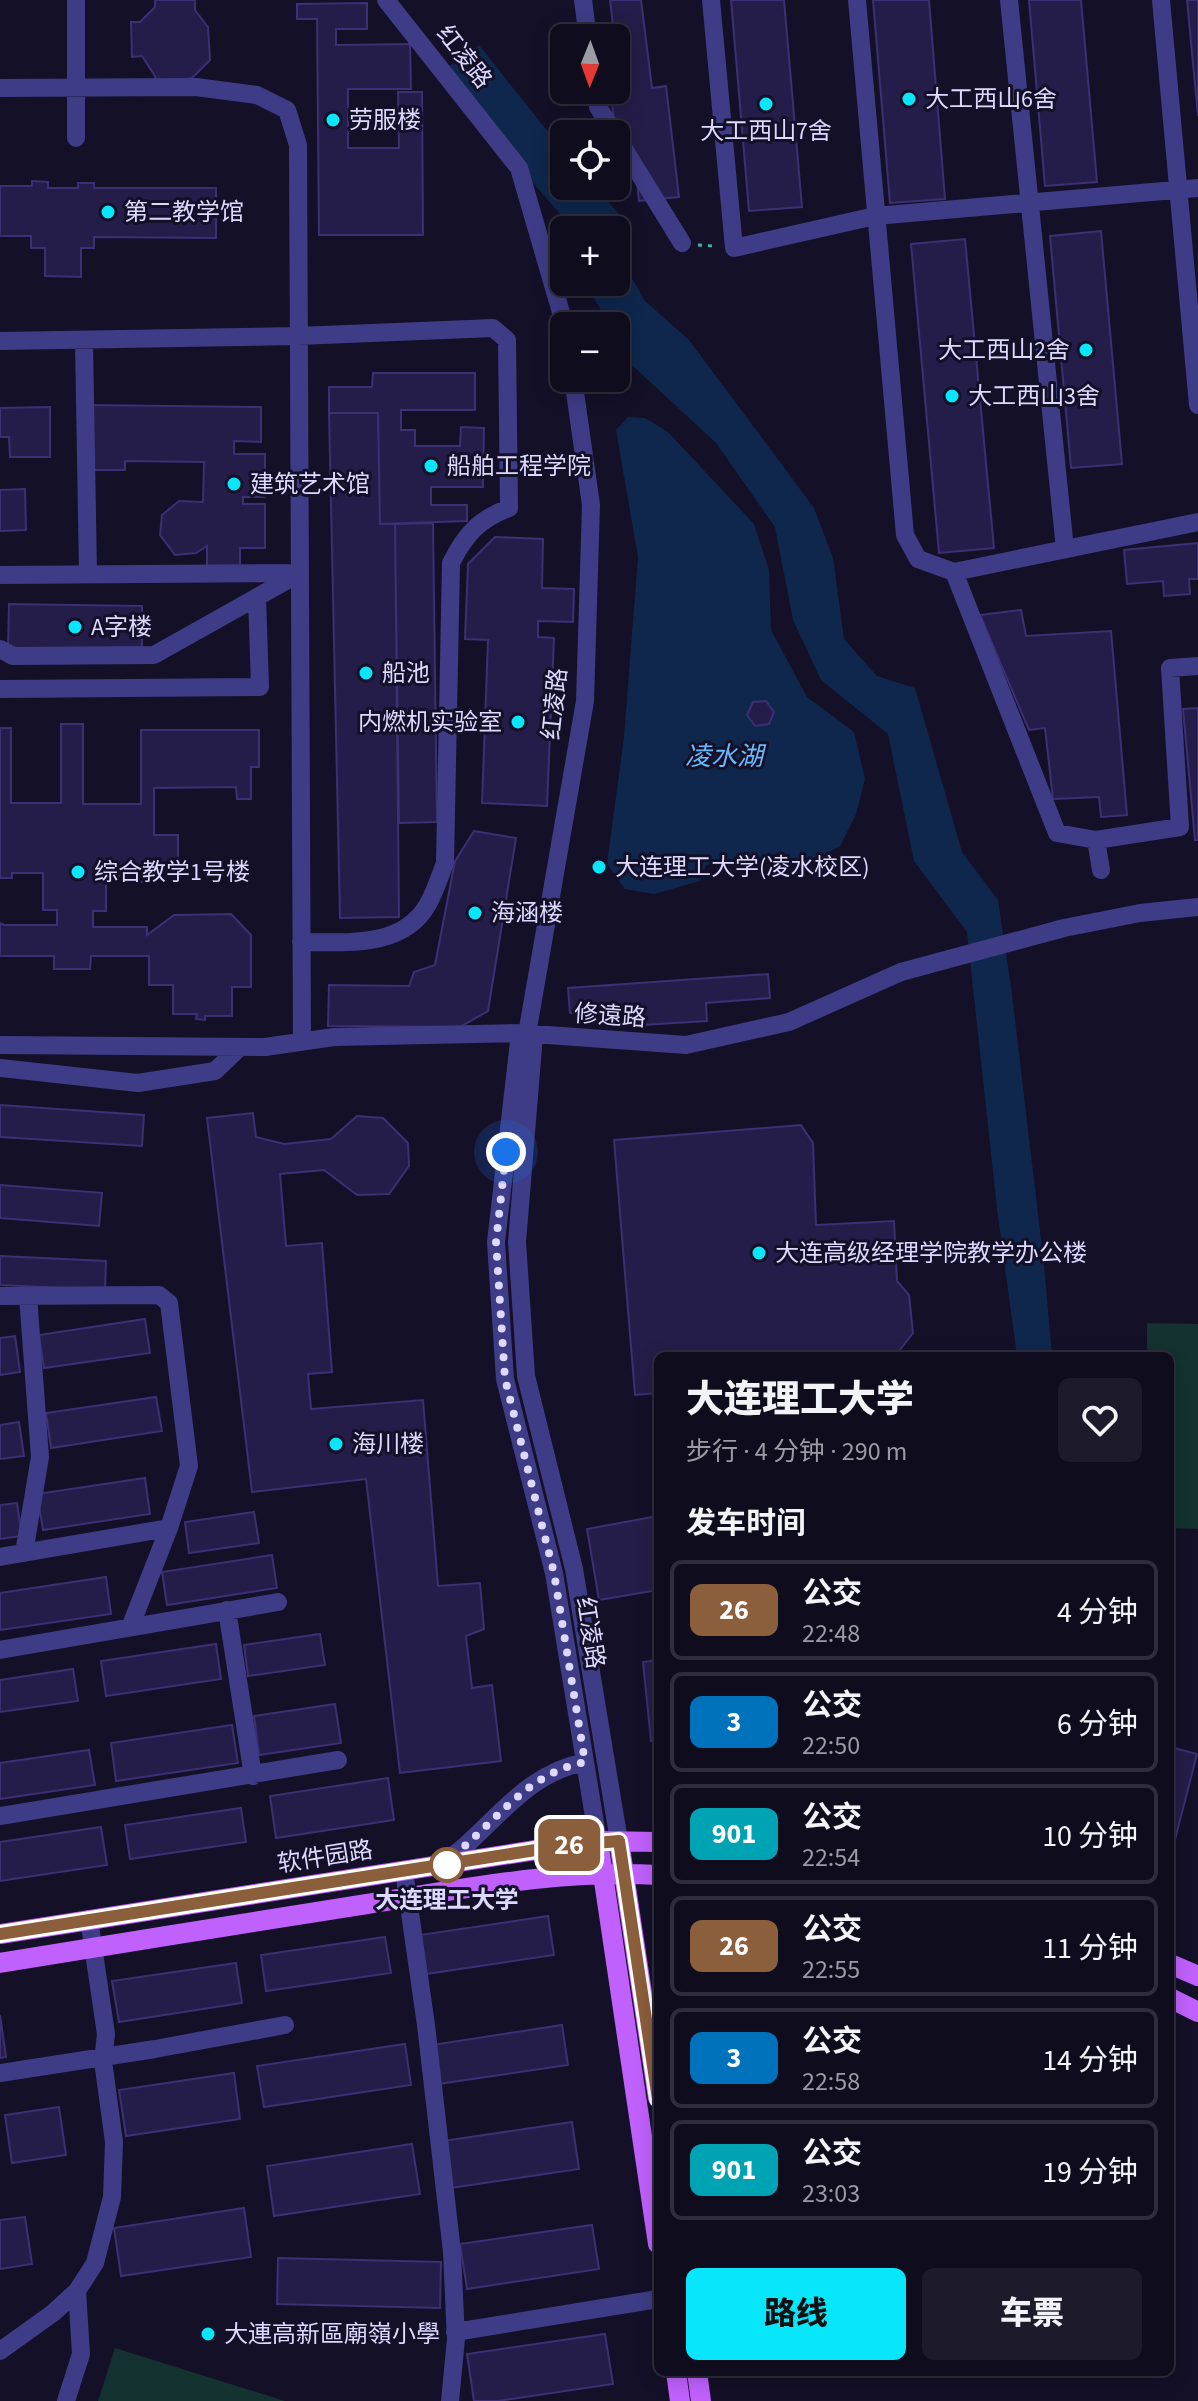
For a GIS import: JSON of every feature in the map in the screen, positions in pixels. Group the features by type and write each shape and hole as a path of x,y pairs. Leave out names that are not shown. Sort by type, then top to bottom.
{"main road":[{"name":"软件园路","path":"0,1934 608,1841 654,1842"},
{"name":"红凌路","path":"608,1841 603,1873 654,2085"},
{"name":"红凌路","path":"608,1841 624,1873 647,2061 654,2177"},
{"path":"0,1963 408,1897 603,1873 654,1875"},
{"path":"1174,1966 1198,1976"},
{"path":"1174,2000 1198,2012"},
{"path":"677,2376 680,2401"},
{"path":"698,2376 701,2401"}],"street":[{"path":"76,0 76,138"},
{"name":"红凌路","path":"386,0 519,168 561,312"},
{"path":"583,0 586,24"},
{"path":"711,0 734,248 875,216 1198,188"},
{"path":"857,0 905,535 918,559 954,572 1198,522"},
{"path":"1009,0 1065,549"},
{"path":"1161,0 1198,405"},
{"path":"0,88 196,87 257,95 287,110 298,145 302,1041"},
{"path":"630,159 682,243"},
{"path":"0,341 299,336 493,328 507,340 509,508 486,516 460,545 451,563 445,863 428,906 405,931 374,940 301,942"},
{"path":"84,341 88,574"},
{"name":"红凌路","path":"575,392 591,505 585,701 527,1034 496,1242 505,1379 554,1573 585,1762 608,1841"},
{"path":"954,572 1057,833 1096,840 1180,827 1170,668 1198,666"},
{"path":"0,575 300,573"},
{"path":"0,649 13,656 154,655 300,573"},
{"path":"0,689 260,687 257,597"},
{"path":"1096,840 1101,870"},
{"name":"修遠路","path":"0,1045 265,1047 334,1037 527,1034 686,1045 789,1022 901,972 1064,928 1140,913 1198,907"},
{"name":"红凌路","path":"527,1034 517,1242 526,1376 574,1569 608,1841"},
{"path":"0,1068 138,1083 215,1071 240,1047"},
{"path":"0,1296 159,1295 169,1303 189,1466 169,1528 131,1625"},
{"path":"24,1553 40,1457 28,1296"},
{"path":"0,1557 169,1528"},
{"path":"0,1650 278,1602"},
{"path":"227,1610 253,1776"},
{"path":"0,1816 338,1760"},
{"path":"438,1866 459,1852 506,1804 534,1783 562,1766 585,1762"},
{"path":"404,1871 426,2025 452,2252 455,2332 450,2401"},
{"path":"0,2351 53,2313 77,2291 95,2263 112,2197 114,2142 104,2057 106,2034 89,1919"},
{"path":"0,2073 285,2025"},
{"path":"66,2401 81,2354 77,2291"},
{"path":"455,2332 654,2300"}],"path":[{"path":"682,243 734,248"}],"green space":[{"path":"1147,1323 1198,1324 1198,1529 1174,1528 1174,1352 1147,1352"},
{"path":"115,2348 285,2401 98,2401"}],"water":[{"path":"479,45 550,134 550,200 606,200 621,216 562,216 438,74"},
{"path":"630,275 645,301 689,340 814,508 833,558 844,639 877,676 915,688 962,852 998,900 1012,994 1052,1352 1016,1352 997,1209 967,932 914,861 888,734 821,680 793,620 775,527 716,443 633,366 630,361 630,312 602,312 594,298 630,296"},
{"name":"凌水湖","path":"628,417 645,418 668,432 754,524 769,570 771,630 807,697 854,732 865,779 856,814 840,846 815,860 783,869 782,861 737,858 706,865 700,881 654,894 625,889 607,864 624,737 638,557 616,430"}],"building":[{"path":"155,0 195,0 195,10 208,27 210,60 192,78 155,86 155,76 142,56 132,57 131,22 140,22 155,7"},
{"path":"610,0 641,0 652,88 666,86 679,197 639,201 635,164 630,164 630,120 614,120 612,104 630,104 630,24 613,24"},
{"name":"大工西山7舍","path":"731,0 784,0 802,207 749,211"},
{"name":"大工西山6舍","path":"873,0 929,0 945,199 890,203"},
{"path":"1029,0 1081,0 1097,182 1045,186"},
{"path":"1187,0 1198,0 1198,116"},
{"name":"劳服楼","path":"367,3 367,29 336,29 336,45 410,44 411,89 348,89 348,148 399,148 398,92 422,92 423,235 319,235 317,19 297,19 297,4"},
{"name":"第二教学馆","path":"32,181 48,182 48,188 78,188 78,183 94,183 94,188 216,188 216,238 94,237 94,248 81,248 81,277 45,276 45,248 31,248 31,236 0,236 0,186 32,186"},
{"name":"大工西山2舍","path":"1101,231 1122,464 1071,468 1050,236"},
{"name":"大工西山3舍","path":"965,239 994,548 939,553 911,244"},
{"name":"船舶工程学院","path":"373,373 475,373 475,410 401,410 401,430 415,430 415,446 460,446 461,427 484,428 483,487 431,487 431,505 467,505 467,521 380,524 378,413 329,413 329,387 372,387"},
{"name":"建筑艺术馆","path":"87,405 261,407 261,442 234,441 234,454 265,454 265,497 243,497 243,504 265,504 265,548 240,548 240,566 207,566 207,546 196,553 175,555 160,535 162,515 179,501 203,502 204,462 125,461 125,470 87,470"},
{"path":"50,407 50,457 10,457 9,437 0,437 0,408"},
{"name":"船池","path":"329,413 378,413 380,524 395,524 399,917 340,918"},
{"path":"25,489 26,530 0,531 0,490"},
{"path":"433,523 437,822 399,823 395,524"},
{"name":"内燃机实验室","path":"495,537 543,539 542,588 574,589 573,622 538,621 538,637 554,638 547,806 482,803 488,640 465,639 468,564"},
{"path":"1198,543 1198,579 1189,579 1190,594 1164,596 1163,581 1127,584 1124,550"},
{"name":"A字楼","path":"9,604 142,606 142,649 8,648"},
{"path":"1021,610 1026,636 1111,631 1127,815 1101,817 1099,797 1053,799 1045,728 1029,730 980,615"},
{"path":"766,701 774,712 769,724 755,726 747,715 753,702"},
{"path":"1198,708 1198,840 1195,840 1183,709"},
{"name":"综合教学1号楼","path":"61,724 83,724 83,804 141,804 141,730 259,730 259,767 251,767 251,799 237,799 236,787 154,788 154,835 178,835 178,872 157,872 157,882 139,882 139,876 106,876 106,911 93,911 93,927 147,927 147,935 174,915 231,914 251,935 251,987 232,987 232,1016 205,1016 205,1020 196,1019 197,1014 173,1014 173,985 149,985 149,956 91,956 90,969 54,969 54,956 0,956 0,923 57,925 57,910 43,910 43,873 12,873 12,878 0,878 0,728 11,728 11,803 61,803"},
{"name":"海涵楼","path":"474,831 516,838 488,1011 460,1027 328,1026 329,985 409,986 414,972 435,965 455,861"},
{"path":"768,974 770,998 706,1003 707,1021 643,1025 642,1008 570,1013 568,988"},
{"path":"0,1105 144,1115 142,1146 0,1137"},
{"name":"海川楼","path":"253,1113 256,1137 284,1144 331,1139 357,1116 383,1118 408,1143 409,1166 389,1194 357,1195 324,1170 280,1174 286,1246 322,1243 332,1372 308,1374 311,1409 423,1400 438,1586 480,1583 484,1629 466,1636 472,1688 492,1685 501,1761 400,1773 366,1479 252,1492 207,1118"},
{"name":"大连高级经理学院教学办公楼","path":"801,1125 813,1143 816,1225 894,1221 897,1281 909,1295 913,1333 899,1351 888,1352 654,1352 654,1393 635,1395 614,1140"},
{"path":"0,1185 102,1193 99,1226 0,1218"},
{"path":"0,1256 106,1261 105,1290 0,1285"},
{"path":"145,1319 150,1353 44,1368 39,1335"},
{"path":"15,1336 20,1372 0,1375 0,1338"},
{"path":"156,1397 162,1431 51,1448 46,1413"},
{"path":"19,1422 24,1456 0,1459 0,1425"},
{"path":"145,1478 150,1514 43,1530 37,1494"},
{"path":"17,1503 22,1536 0,1539 0,1505"},
{"path":"254,1512 259,1543 189,1553 185,1522"},
{"path":"654,1517 654,1591 599,1600 587,1529"},
{"path":"272,1555 277,1588 167,1605 162,1572"},
{"path":"106,1577 111,1614 0,1630 0,1593"},
{"path":"320,1634 325,1665 248,1676 244,1645"},
{"path":"216,1644 221,1679 106,1696 101,1661"},
{"path":"654,1661 654,1741 651,1741 643,1662"},
{"path":"73,1669 78,1701 0,1712 0,1680"},
{"path":"335,1704 341,1743 259,1755 254,1716"},
{"path":"232,1725 238,1763 116,1781 111,1743"},
{"path":"1174,1748 1197,1754 1174,1843"},
{"path":"89,1750 95,1785 0,1799 0,1763"},
{"path":"388,1778 394,1820 276,1838 270,1796"},
{"path":"241,1808 246,1842 130,1859 125,1825"},
{"path":"101,1827 107,1865 0,1881 0,1842"},
{"path":"548,1916 554,1955 426,1974 420,1935"},
{"path":"385,1937 391,1973 266,1991 261,1955"},
{"path":"236,1963 242,2003 119,2022 112,1981"},
{"path":"0,2015 6,2057 0,2058"},
{"path":"562,2025 568,2065 438,2084 432,2045"},
{"path":"405,2044 411,2085 264,2107 257,2066"},
{"path":"234,2073 240,2119 126,2136 119,2090"},
{"path":"59,2107 66,2155 12,2163 5,2115"},
{"path":"572,2122 579,2169 450,2188 443,2141"},
{"path":"412,2144 420,2194 274,2216 267,2166"},
{"path":"244,2208 251,2257 121,2276 114,2228"},
{"path":"25,2217 32,2264 0,2269 0,2220"},
{"path":"592,2225 599,2269 467,2289 460,2244"},
{"path":"278,2258 441,2262 440,2308 277,2304"},
{"path":"605,2334 613,2384 498,2401 474,2401 467,2354"}],"bus line":[{"name":"26","path":"0,1934 561,1846 619,1841 654,2071"}],"place":[{"name":"大工西山6舍","path":"909,99"},
{"name":"大工西山7舍","path":"766,104"},
{"name":"劳服楼","path":"333,120"},
{"name":"第二教学馆","path":"108,212"},
{"name":"大工西山2舍","path":"1086,350"},
{"name":"大工西山3舍","path":"952,396"},
{"name":"船舶工程学院","path":"431,466"},
{"name":"建筑艺术馆","path":"234,484"},
{"name":"A字楼","path":"75,627"},
{"name":"船池","path":"366,673"},
{"name":"内燃机实验室","path":"518,722"},
{"name":"大连理工大学(凌水校区)","path":"599,867"},
{"name":"综合教学1号楼","path":"78,872"},
{"name":"海涵楼","path":"475,913"},
{"name":"大连高级经理学院教学办公楼","path":"759,1253"},
{"name":"海川楼","path":"336,1444"},
{"name":"大连理工大学","path":"447,1865"},
{"name":"大連高新區廟嶺小學","path":"208,2334"}],"route":[{"path":"447,1865 438,1866 459,1852 506,1804 534,1783 562,1766 585,1762 554,1573 505,1379 496,1242 506,1152"}]}
